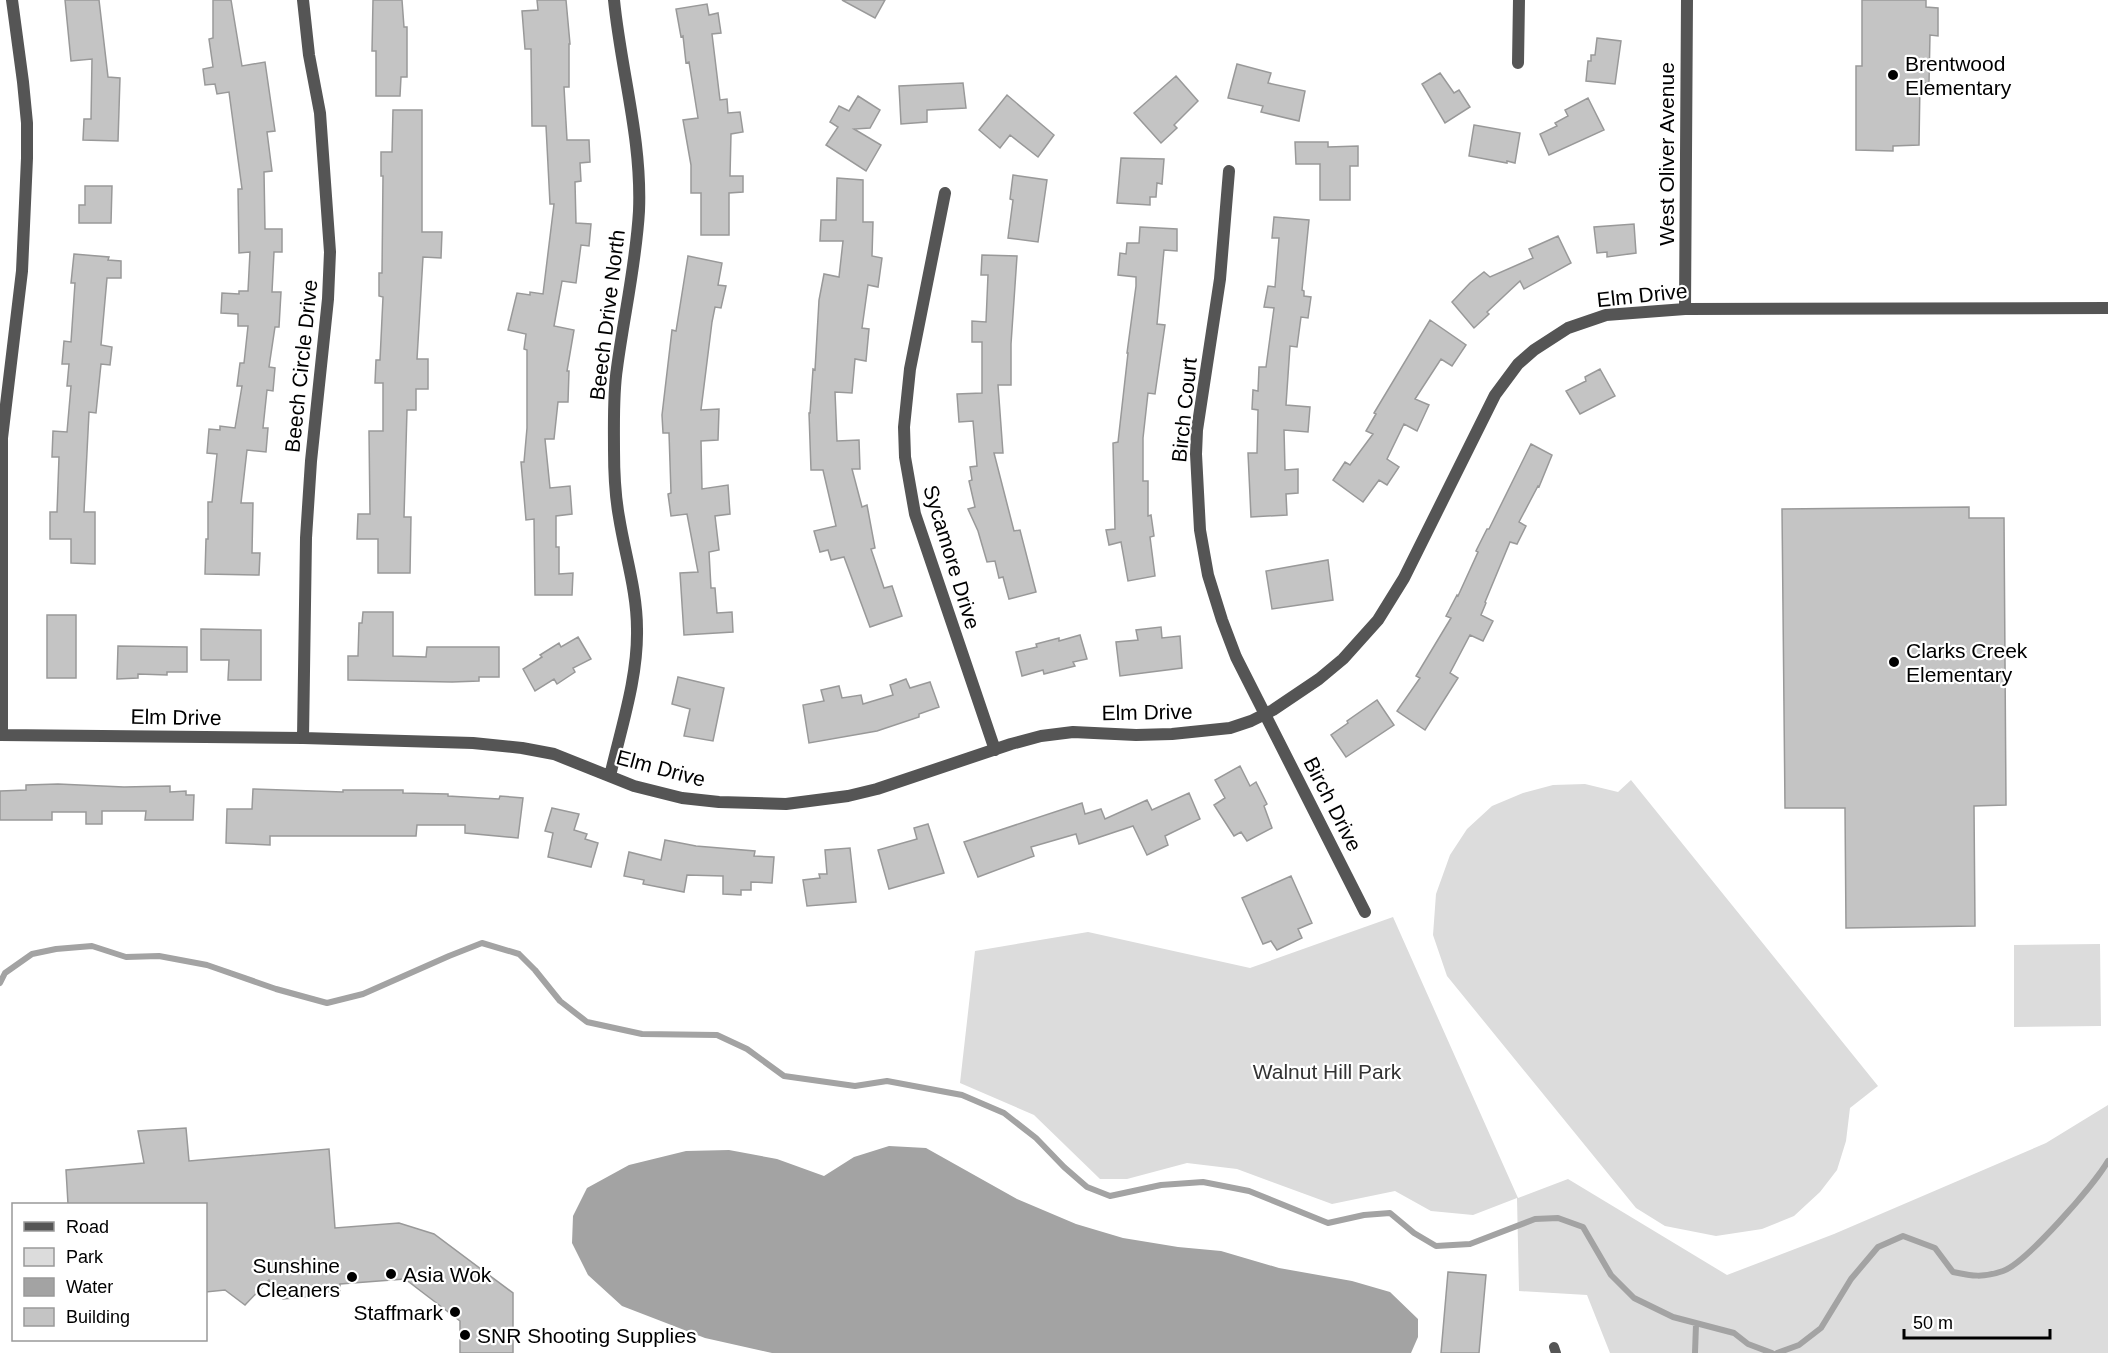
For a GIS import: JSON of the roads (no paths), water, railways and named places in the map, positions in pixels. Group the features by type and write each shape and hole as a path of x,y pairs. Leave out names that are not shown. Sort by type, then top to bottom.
{"street":[{"path":"1,735 2,438 22,271 27,158 27,123 12,0"},
{"name":"Beech Circle Drive","path":"303,0 309,55 320,113 330,252 328,298 311,461 306,537 303,738"},
{"name":"Beech Drive North","path":"610,776 634,669 637,631 631,579 619,518 614,450 617,370 635,265 639,209 638,171 636,134 616,26 614,0"},
{"path":"1518,63 1519,0"},
{"name":"West Oliver Avenue","path":"1685,309 1686,0"},
{"name":"Birch Court","path":"1229,171 1220,279 1197,430 1197,490 1204,553 1218,609 1236,657 1265,714"},
{"name":"Sycamore Drive","path":"945,194 910,369 904,427 905,457 915,514 995,750"},
{"name":"Elm Drive","path":"1,735 303,738 473,743 554,754 634,786 682,798 719,802 786,804 848,796 877,789 1041,736 1073,732 1172,734 1230,728 1265,714 1319,679 1343,659 1378,620 1404,578 1495,395 1518,364 1551,338 1589,320 1620,313 1685,309 2108,308"},
{"name":"Birch Drive","path":"1265,714 1365,912"}],"water":[{"path":"889,1146 926,1148 1017,1199 1076,1224 1123,1238 1221,1251 1279,1268 1352,1281 1390,1292 1418,1319 1418,1337 1411,1353 772,1353 705,1338 622,1306 588,1275 572,1243 573,1216 587,1188 629,1165 686,1151 729,1150 777,1159 824,1176 854,1157"}],"waterway":[{"path":"0,983 5,973 32,954 92,946 126,957 159,956 207,965 276,989 327,1003 363,994 482,943 519,954 560,1001 587,1022 642,1034 717,1035 747,1049 784,1076 855,1086 887,1081 962,1095 1004,1113 1036,1138 1087,1187 1110,1196 1161,1185 1203,1182 1249,1191 1328,1223 1364,1215 1390,1213 1414,1233 1436,1246 1470,1244 1535,1219 1558,1218 1583,1227 1611,1275 1634,1298 1673,1317 1734,1333 1748,1344 1772,1353"},
{"path":"1777,1353 1799,1345 1821,1328 1851,1279 1878,1247 1903,1236 1935,1248 1953,1272 1983,1275 2003,1271 2014,1265 2059,1222 2108,1161"},
{"path":"1695,1353 1696,1324"}],"place":[{"name":"Brentwood Elementary","path":"1893,75"},
{"name":"Clarks Creek Elementary","path":"1894,662"},
{"name":"Asia Wok","path":"391,1274"},
{"name":"Sunshine Cleaners","path":"352,1277"},
{"name":"Staffmark","path":"455,1312"},
{"name":"SNR Shooting Supplies","path":"465,1335"}],"park label":[{"name":"Walnut Hill Park","path":"1327,1071"}]}
